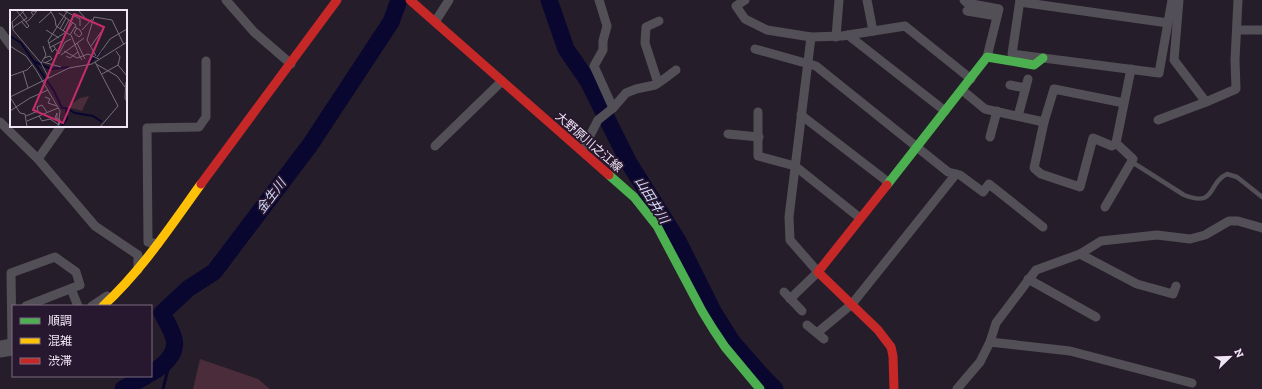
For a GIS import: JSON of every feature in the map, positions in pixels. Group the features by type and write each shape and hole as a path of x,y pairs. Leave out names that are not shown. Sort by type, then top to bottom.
{"street":[{"path":"226,0 254,32 291,64"},
{"path":"104,305 115,296 138,270 158,244 232,141 291,64 336,0"},
{"name":"大野原川之江線","path":"410,0 634,197 646,211 665,240 713,329 725,347 760,389"},
{"path":"435,22 449,0"},
{"path":"599,0 607,26 603,41 603,50 594,66 614,108"},
{"path":"745,0 736,6 745,19 767,30 811,37 848,35 905,26 970,79"},
{"path":"836,36 839,0"},
{"path":"867,0 873,31"},
{"path":"802,311 787,296 818,272 988,58 999,8 968,3 964,0"},
{"path":"1168,23 1020,1 1012,54 1159,73 1168,23 1172,0"},
{"path":"1179,0 1174,60 1206,102"},
{"path":"1158,120 1236,89 1238,0"},
{"path":"967,11 997,16"},
{"path":"658,83 646,43 646,27 659,20"},
{"path":"1238,30 1262,30"},
{"path":"0,31 10,45"},
{"path":"848,35 945,112"},
{"path":"811,37 789,218 790,240 818,272 878,330 891,347 893,356 894,389"},
{"path":"754,49 816,66 948,172 960,175 983,192 989,184 1044,226"},
{"path":"988,58 1034,65 1043,58"},
{"path":"138,270 138,255 148,242 147,128 199,128 206,117 206,61"},
{"path":"1116,143 1131,69"},
{"path":"582,151 598,120 614,108 626,93 658,83 676,70"},
{"path":"435,146 502,81"},
{"path":"1010,85 1027,84 1018,116"},
{"path":"1116,143 1112,146 1093,138 1080,187 1041,174 1034,168 1044,122 1054,89 1124,103"},
{"path":"962,90 985,109 1044,122"},
{"path":"990,137 997,111"},
{"path":"758,112 758,156 795,166 860,218"},
{"path":"801,115 888,182"},
{"path":"0,122 7,127 38,159 95,226 138,255"},
{"path":"38,159 60,127"},
{"path":"728,134 759,137"},
{"path":"1105,207 1133,159 1116,143"},
{"path":"807,325 820,336 852,304 956,174"},
{"path":"957,389 980,362 990,342 996,323 1036,270 1080,254 1101,241 1157,235 1190,239 1205,235 1229,220 1262,228"},
{"path":"148,242 158,244"},
{"path":"1080,254 1137,284 1173,294 1176,286"},
{"path":"0,345 12,343 11,273 55,257 76,272 80,285 28,305"},
{"path":"1130,280 1134,271"},
{"path":"1028,279 1096,316"},
{"path":"71,288 78,305"},
{"path":"1068,301 1073,293"},
{"path":"93,305 108,295 115,296"},
{"path":"990,342 1070,351 1192,383"},
{"path":"0,353 12,351"}],"lane":[{"path":"1132,162 1184,195 1192,198 1200,200 1207,197 1222,176 1227,174 1237,177 1262,197"}],"shaded area":[{"path":"200,359 258,379 270,389 193,389"}],"waterway":[{"name":"金生川","path":"152,372 164,364 174,350 175,345 172,332 162,313 189,288 214,272 310,145 391,22 399,0"},
{"name":"山田井川","path":"549,0 566,49 588,81 629,163 678,241 714,313 733,343 775,389"},
{"path":"163,389 172,354"},
{"name":"金生川","path":"123,389 144,377"}],"traffic: fast":[{"path":"887,185 987,57 1034,65 1043,58"},
{"path":"609,175 634,197 657,226 713,329 725,347 760,389"}],"traffic: slow":[{"path":"104,305 143,263 201,184"}],"traffic: jam":[{"path":"201,184 337,0"},
{"path":"410,0 609,175"},
{"path":"887,185 818,272 878,330 891,347 893,356 894,389"}]}
